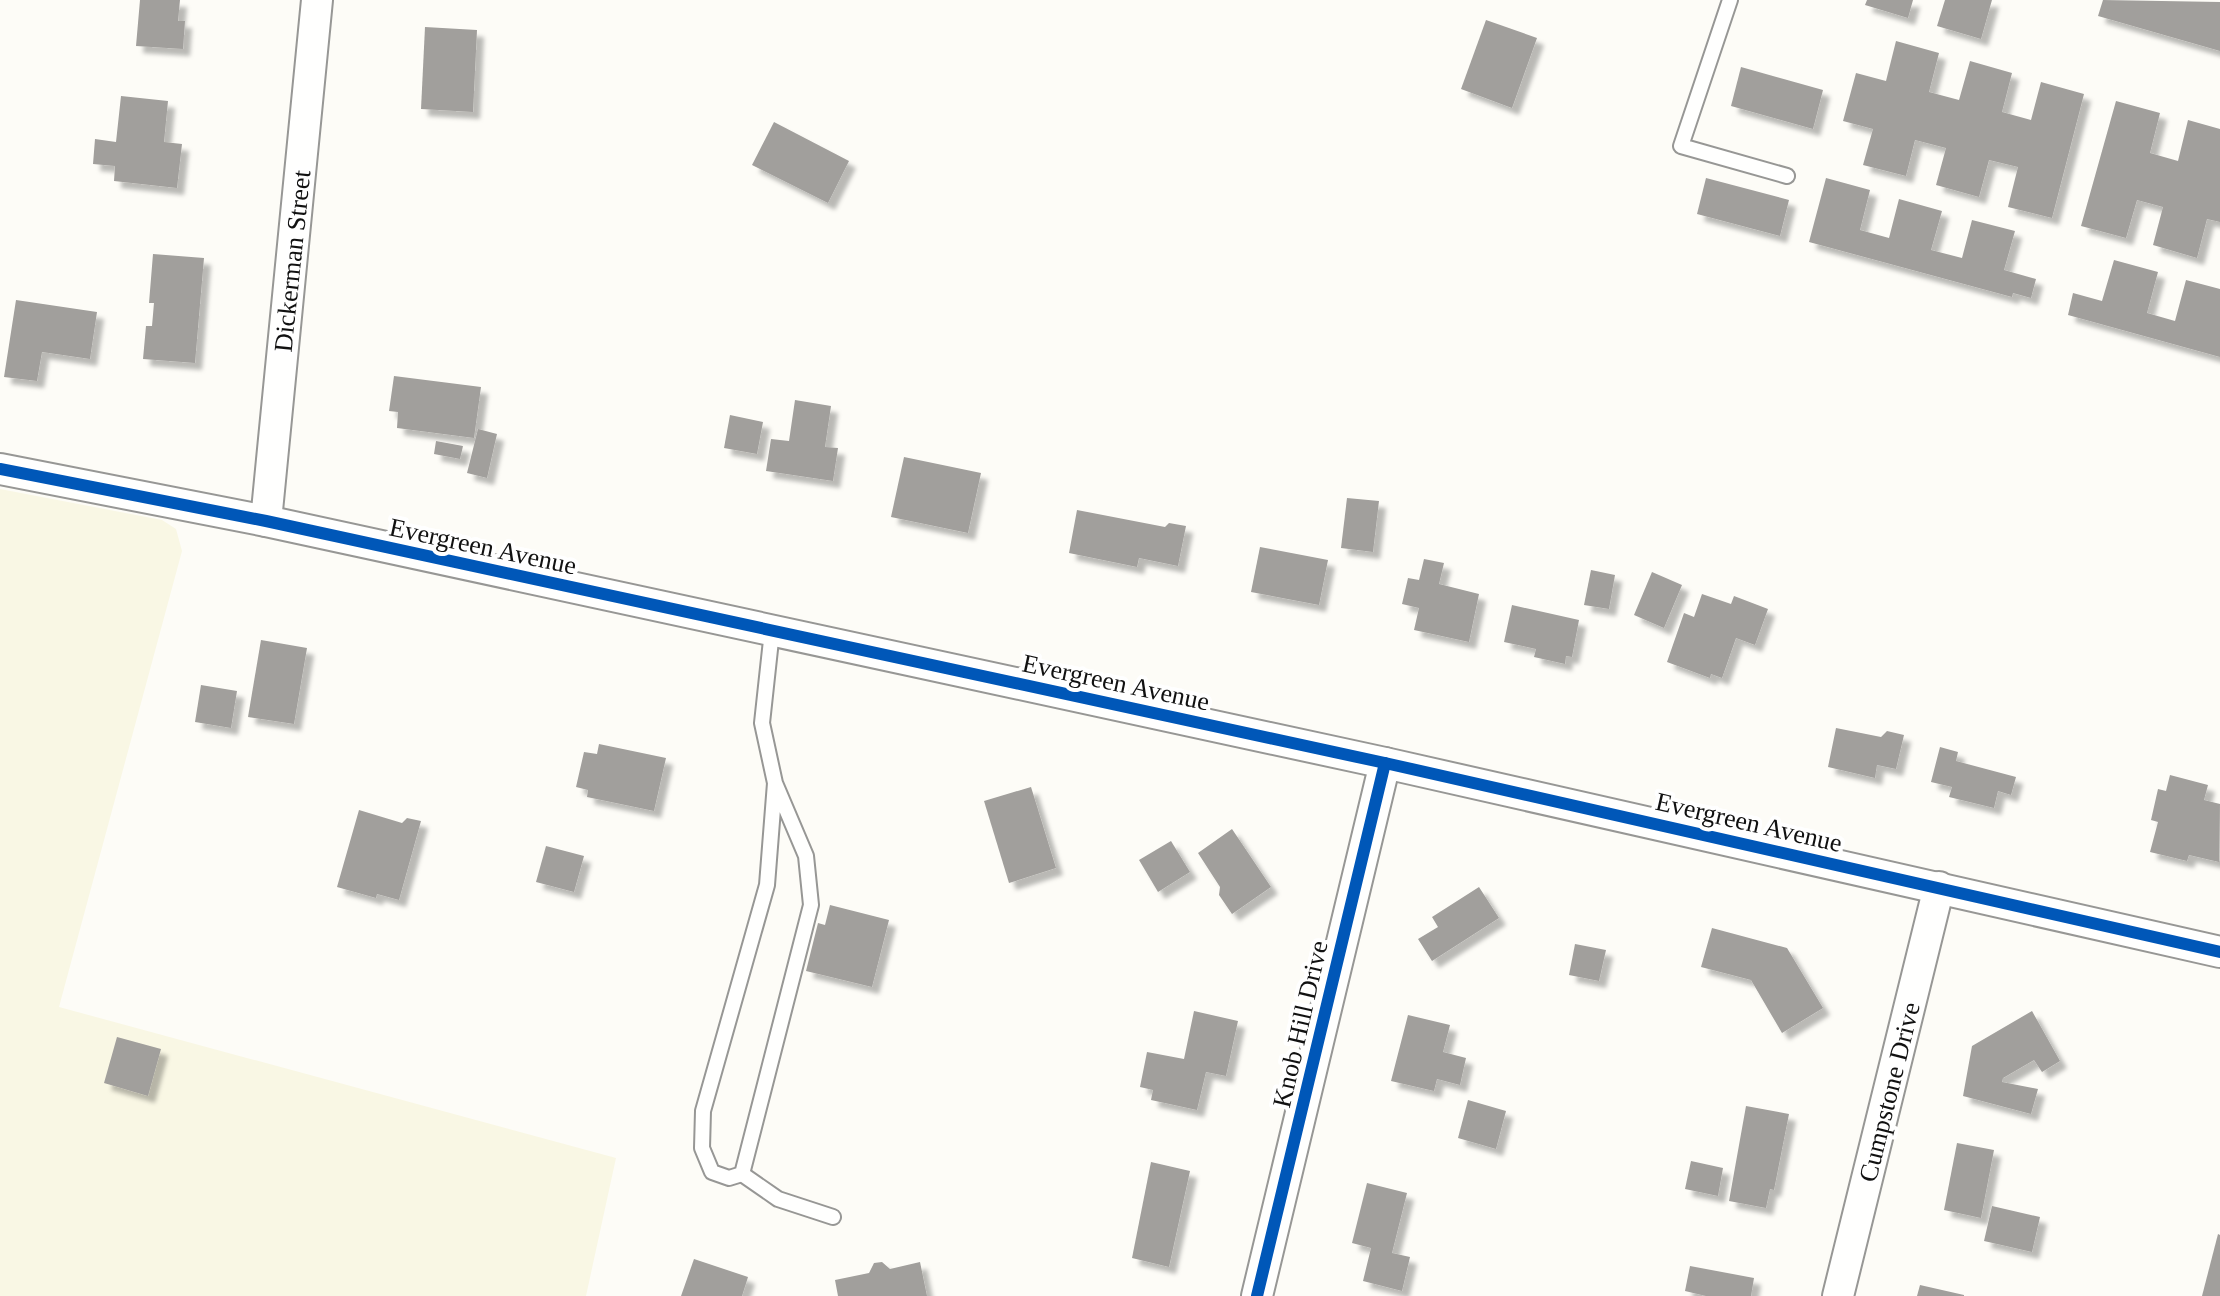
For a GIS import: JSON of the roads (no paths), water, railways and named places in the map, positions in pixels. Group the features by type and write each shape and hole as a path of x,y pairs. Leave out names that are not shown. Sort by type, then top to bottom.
{"street":[{"name":"Dickerman Street","path":"266,521 317,0"},
{"name":"Evergreen Avenue","path":"0,469 266,521 1385,763 2220,952"},
{"name":"Knob Hill Drive","path":"1257,1296 1385,763"},
{"name":"Cumpstone Drive","path":"1838,1296 1939,887"}],"lane":[{"path":"1730,0 1681,146 1787,176"},
{"path":"742,1174 811,905 806,856 775,783 762,723 772,631"},
{"path":"742,1174 729,1178 712,1172 702,1148 703,1111 767,885 775,783"},
{"path":"742,1174 778,1199 833,1217"}]}
